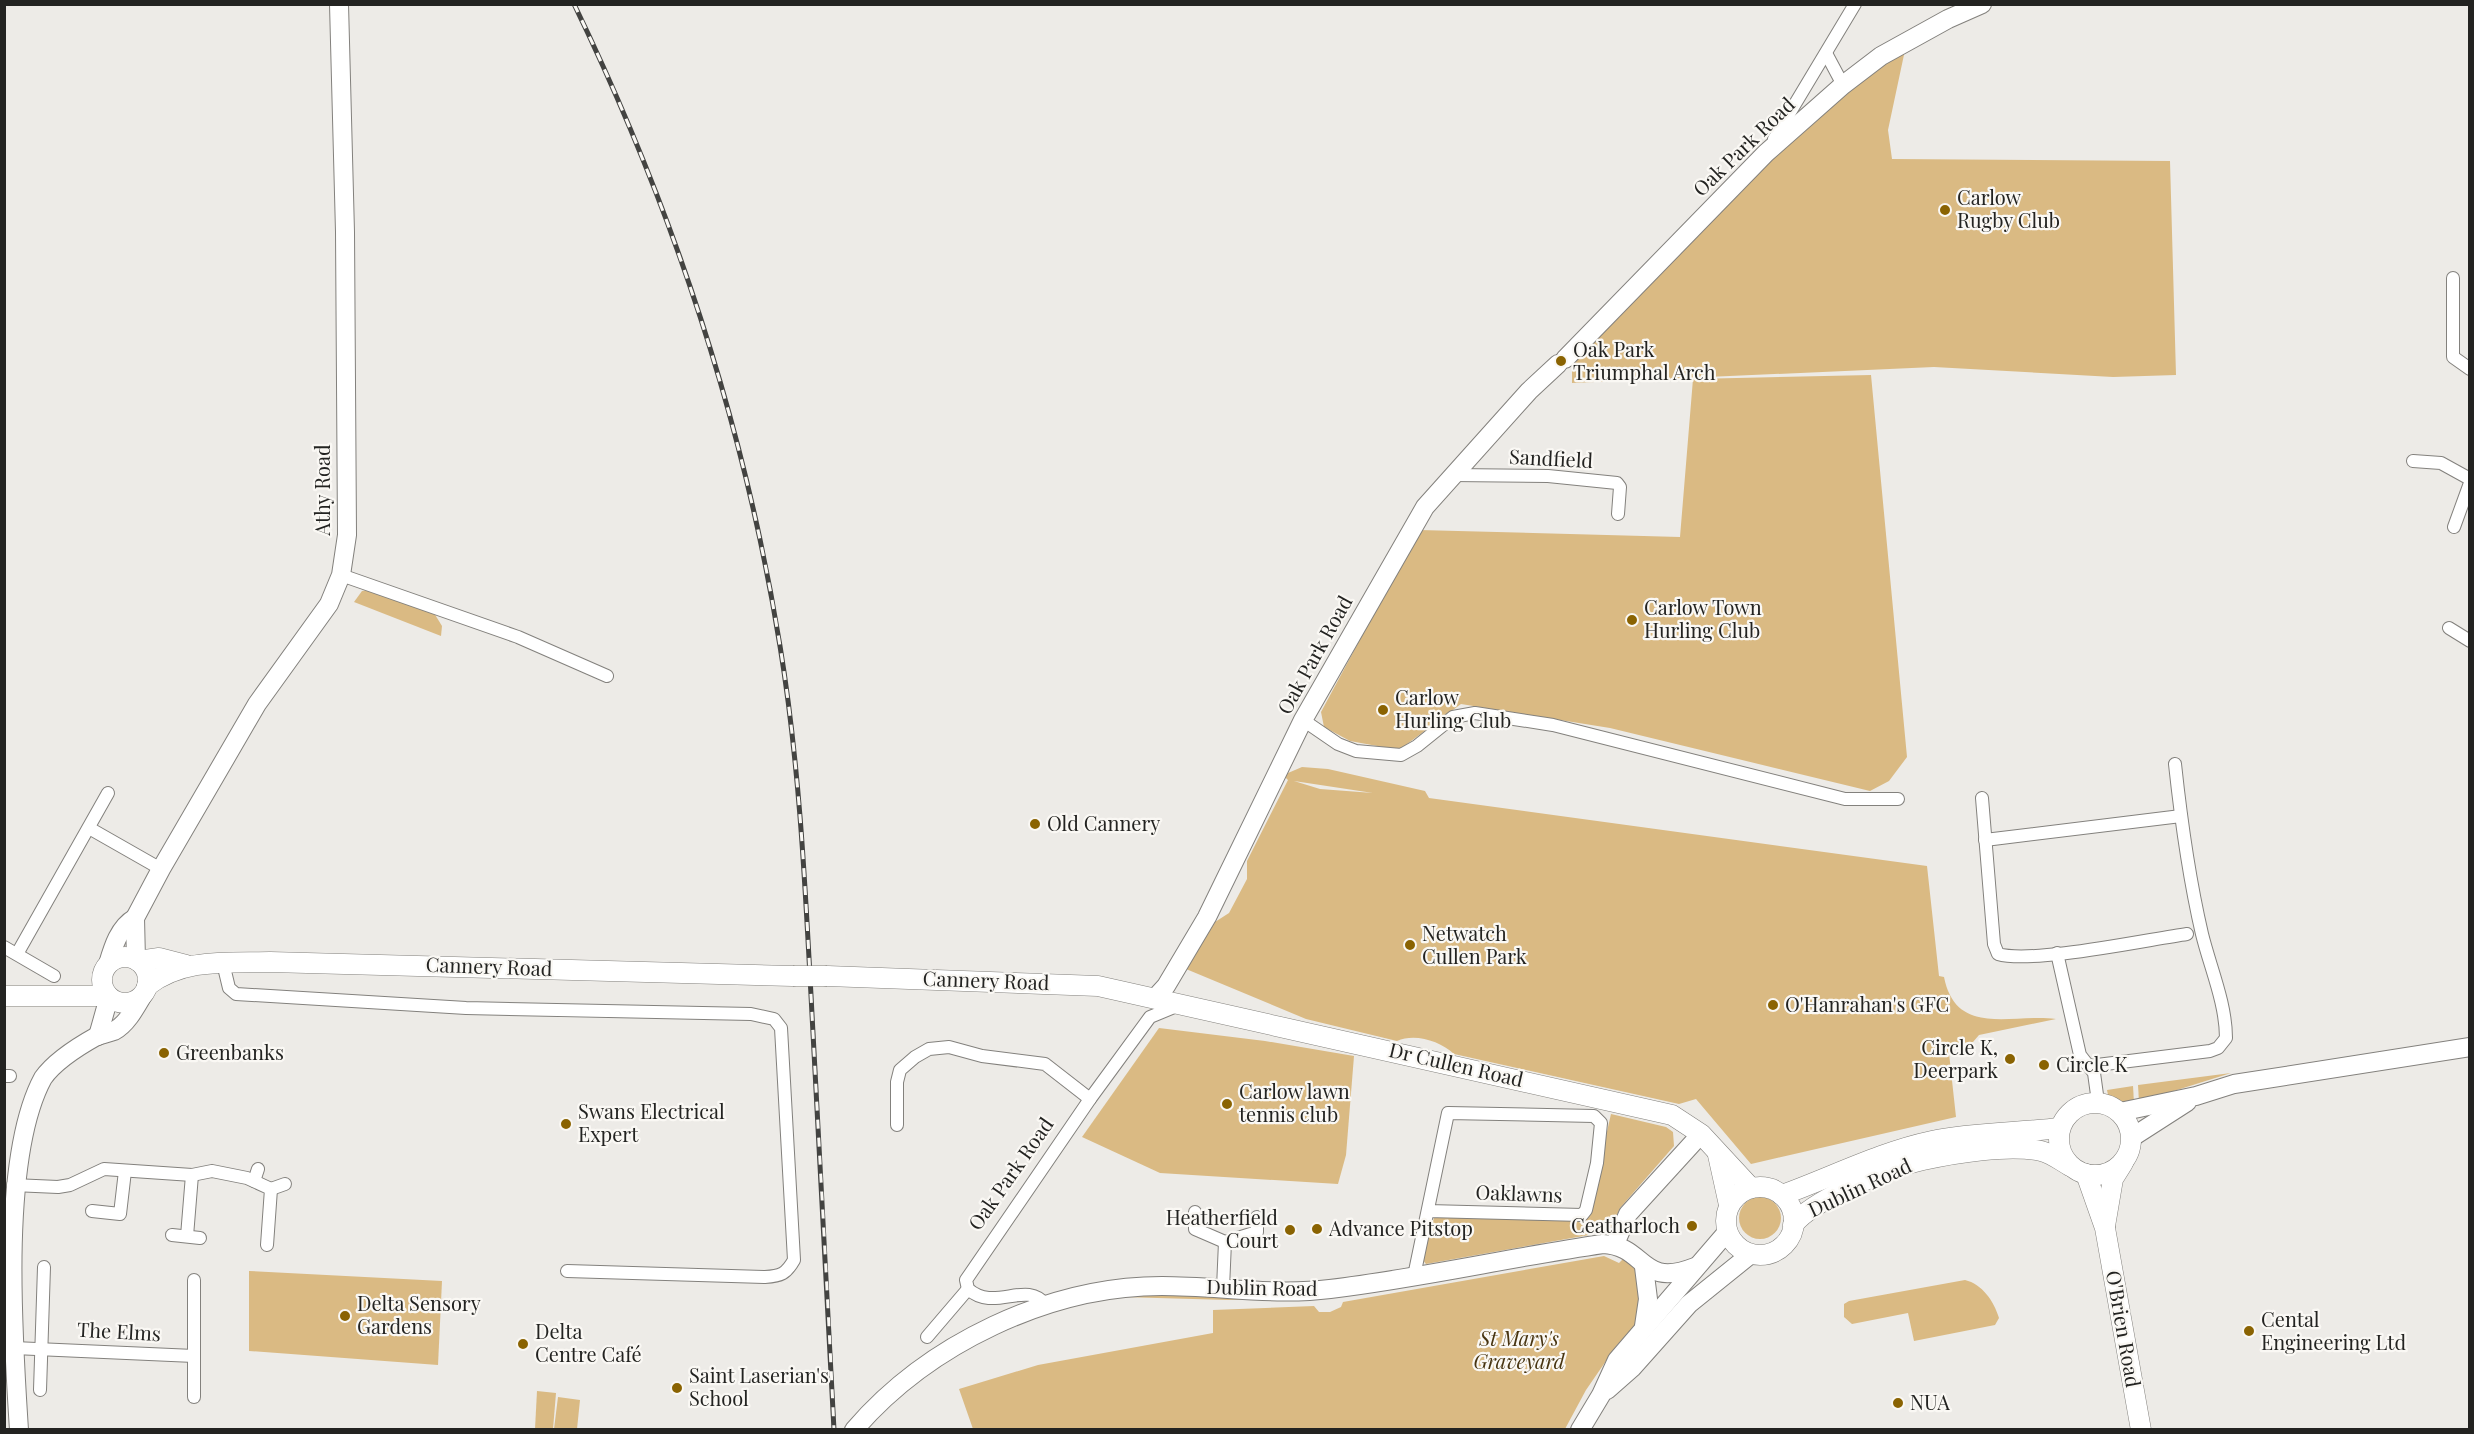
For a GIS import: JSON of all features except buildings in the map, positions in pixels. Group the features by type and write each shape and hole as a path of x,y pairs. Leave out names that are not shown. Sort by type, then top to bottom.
{"main road":[{"name":"Athy Road","path":"137,961 135,918 160,869 257,704 329,604 341,574 347,535 345,232 339,4"},
{"name":"Oak Park Road","path":"1150,996 1166,986 1208,917 1304,720 1425,507 1529,391 1562,361 1766,153 1843,85 1881,56 1948,19 1982,4"},
{"name":"Athy Road","path":"105,970 113,946 127,922 135,918"},
{"path":"18,1430 8,1247 13,1185 20,1140 44,1077 62,1059 98,1036 116,1030 132,1013 145,991 148,973 137,961 121,957 73,995"},
{"name":"Cannery Road","path":"137,961 159,958 186,965 354,963 1098,986 1150,996 1180,1005"},
{"name":"Cannery Road","path":"145,991 163,974 186,965"},
{"path":"98,1036 109,997 105,970"},
{"path":"4,996 109,997 121,1003 129,1003 145,991"},
{"name":"Dr Cullen Road","path":"1180,1005 1408,1054 1672,1115 1701,1134 1751,1188"},
{"path":"2120,1112 2196,1096 2234,1084 2469,1047"},
{"path":"2131,1138 2196,1096"},
{"path":"2098,1102 2120,1112 2126,1120 2131,1138 2124,1160 2107,1173 2078,1170 2059,1148 2060,1128 2070,1111 2079,1106 2098,1102"},
{"name":"Dublin Road","path":"1782,1195 1867,1160 1933,1140 2003,1131 2060,1128"},
{"path":"1689,1304 1645,1270 1625,1248 1615,1245 1628,1214 1701,1134"},
{"name":"Dublin Road","path":"1793,1225 1801,1215 1825,1200 1879,1175 1922,1160 2014,1149 2043,1151 2078,1170"},
{"path":"1718,1155 1729,1205 1725,1223 1727,1232 1733,1242 1751,1254"},
{"name":"O'Brien Road","path":"2104,1228 2113,1179 2124,1160"},
{"name":"O'Brien Road","path":"2078,1170 2104,1228 2141,1430"},
{"path":"1601,1395 1632,1368 1689,1304 1751,1254 1770,1253 1780,1248 1787,1240 1793,1225 1789,1203 1782,1195 1762,1187 1751,1188 1742,1191 1729,1205"},
{"path":"1580,1430 1601,1395 1617,1360 1727,1232"},
{"name":"Dublin Road","path":"854,1430 872,1409 916,1371 976,1337 1046,1305 1129,1287 1276,1291 1328,1289 1583,1247 1615,1245"},
{"path":"1645,1270 1677,1274 1695,1267"},
{"path":"1644,1326 1648,1299 1645,1270"}],"street":[{"path":"1766,153 1827,56 1855,4"},
{"path":"1827,56 1843,85"},
{"path":"2453,278 2453,357 2469,369"},
{"path":"2413,461 2441,463 2469,481 2454,527"},
{"name":"Sandfield","path":"1452,475 1548,476 1617,483 1620,487 1618,514"},
{"path":"341,574 518,638 607,676"},
{"path":"2449,628 2469,641"},
{"path":"1304,720 1338,744 1356,751 1401,755 1418,746 1453,717 1475,713 1553,725 1845,799 1898,799"},
{"path":"2089,1066 2210,1052 2218,1048 2226,1038 2224,1019 2202,932 2181,816 2175,764"},
{"path":"17,954 108,793"},
{"path":"1982,798 1994,944 1998,954 2010,958 2187,934"},
{"path":"1986,840 2181,816"},
{"path":"89,828 160,869"},
{"path":"4,947 54,976"},
{"path":"2056,953 2080,1055 2094,1073 2098,1102"},
{"path":"223,963 229,988 236,994 472,1008 751,1014 774,1019 781,1028 794,1260 787,1273 765,1277 567,1271"},
{"path":"1150,996 1150,1017 1180,1005"},
{"name":"Oak Park Road","path":"968,1289 966,1280 973,1267 1037,1180 1090,1099 1150,1017"},
{"path":"897,1125 897,1082 900,1070 929,1049 949,1047 982,1056 1045,1064 1090,1099"},
{"name":"Oaklawns","path":"1414,1276 1448,1113 1594,1116 1601,1123 1597,1162 1586,1210 1582,1215 1428,1210"},
{"path":"13,1185 58,1187 70,1185 104,1169 192,1175 212,1172 256,1175 271,1189"},
{"path":"92,1211 120,1214 124,1171"},
{"path":"172,1235 194,1237 192,1175"},
{"path":"271,1189 285,1184"},
{"path":"265,1245 271,1189"},
{"path":"1195,1212 1195,1229 1225,1242 1257,1232 1257,1217"},
{"path":"1223,1288 1225,1242"},
{"path":"40,1390 44,1267"},
{"path":"194,1280 194,1397"},
{"path":"927,1337 968,1289 986,1300 1029,1294 1041,1298 1046,1305"},
{"name":"The Elms","path":"14,1348 194,1356"}],"green space":[{"name":"Carlow Rugby Club","path":"1905,50 1888,130 1892,159 2170,161 2176,375 2113,377 1934,367 1572,383 1572,365 1730,197 1814,118 1858,82"},
{"name":"Carlow Town Hurling Club","path":"1871,375 1907,757 1889,781 1870,791 1610,728 1461,704 1399,750 1350,741 1324,727 1321,712 1419,530 1680,537 1693,379"},
{"path":"368,590 434,613 442,626 441,636 354,602 362,591"},
{"path":"1302,767 1328,769 1425,791 1429,798 1927,866 1939,976 1944,977 1950,996 1961,1008 1973,1016 1988,1019 2056,1019 1979,1035 1973,1042 1948,1044 1956,1117 1751,1164 1696,1099 1679,1104 1454,1054 1442,1045 1419,1038 1397,1041 1306,1019 1186,969 1215,922 1229,913 1247,879 1247,861 1288,780 1285,777 1288,773","holes":["1294,781 1373,793 1320,789"]},
{"name":"Carlow lawn tennis club","path":"1159,1028 1265,1041 1354,1056 1346,1155 1338,1184 1160,1173 1082,1137"},
{"path":"2231,1073 2139,1102 2138,1085"},
{"path":"2133,1086 2134,1103 2118,1101 2108,1095 2107,1090"},
{"path":"1611,1114 1666,1127 1673,1132 1674,1146 1620,1208 1610,1230 1601,1232 1586,1223"},
{"path":"1760,1197 1775,1203 1781,1218 1775,1233 1760,1239 1745,1233 1739,1218 1745,1203"},
{"path":"1439,1216 1574,1218 1590,1231 1589,1235 1426,1264 1422,1259 1434,1218"},
{"name":"St Mary's Graveyard","path":"1604,1256 1619,1263 1623,1259 1636,1268 1642,1277 1636,1325 1617,1345 1586,1390 1565,1429 973,1429 959,1389 1038,1365 1213,1333 1213,1310 1314,1306 1319,1312 1330,1312 1341,1307 1343,1302"},
{"name":"Delta Sensory Gardens","path":"249,1271 442,1281 438,1365 249,1351"},
{"path":"1965,1280 1977,1285 1991,1300 1999,1318 1995,1325 1914,1341 1908,1313 1852,1324 1844,1317 1844,1304 1849,1301"},
{"path":"1153,1292 1306,1298 1228,1300 1122,1297"},
{"path":"537,1391 556,1393 553,1429 535,1429"},
{"path":"558,1397 580,1400 577,1429 554,1429"}],"railway":[{"path":"574,4 610,81 673,238 725,398 765,563 787,694 802,839 834,1430"}],"place":[{"name":"Carlow Rugby Club","path":"1945,210"},
{"name":"Oak Park Triumphal Arch","path":"1561,361"},
{"name":"Carlow Town Hurling Club","path":"1632,620"},
{"name":"Carlow Hurling Club","path":"1383,710"},
{"name":"Old Cannery","path":"1035,824"},
{"name":"Netwatch Cullen Park","path":"1410,945"},
{"name":"O'Hanrahan's GFC","path":"1773,1005"},
{"name":"Greenbanks","path":"164,1053"},
{"name":"Circle K, Deerpark","path":"2010,1059"},
{"name":"Circle K","path":"2044,1065"},
{"name":"Carlow lawn tennis club","path":"1227,1104"},
{"name":"Swans Electrical Expert","path":"566,1124"},
{"name":"Ceatharloch","path":"1692,1226"},
{"name":"Advance Pitstop","path":"1317,1229"},
{"name":"Heatherfield Court","path":"1290,1230"},
{"name":"Delta Sensory Gardens","path":"345,1316"},
{"name":"Cental Engineering Ltd","path":"2249,1331"},
{"name":"Delta Centre Café","path":"523,1344"},
{"name":"Saint Laserian's School","path":"677,1388"},
{"name":"NUA","path":"1898,1403"}]}
